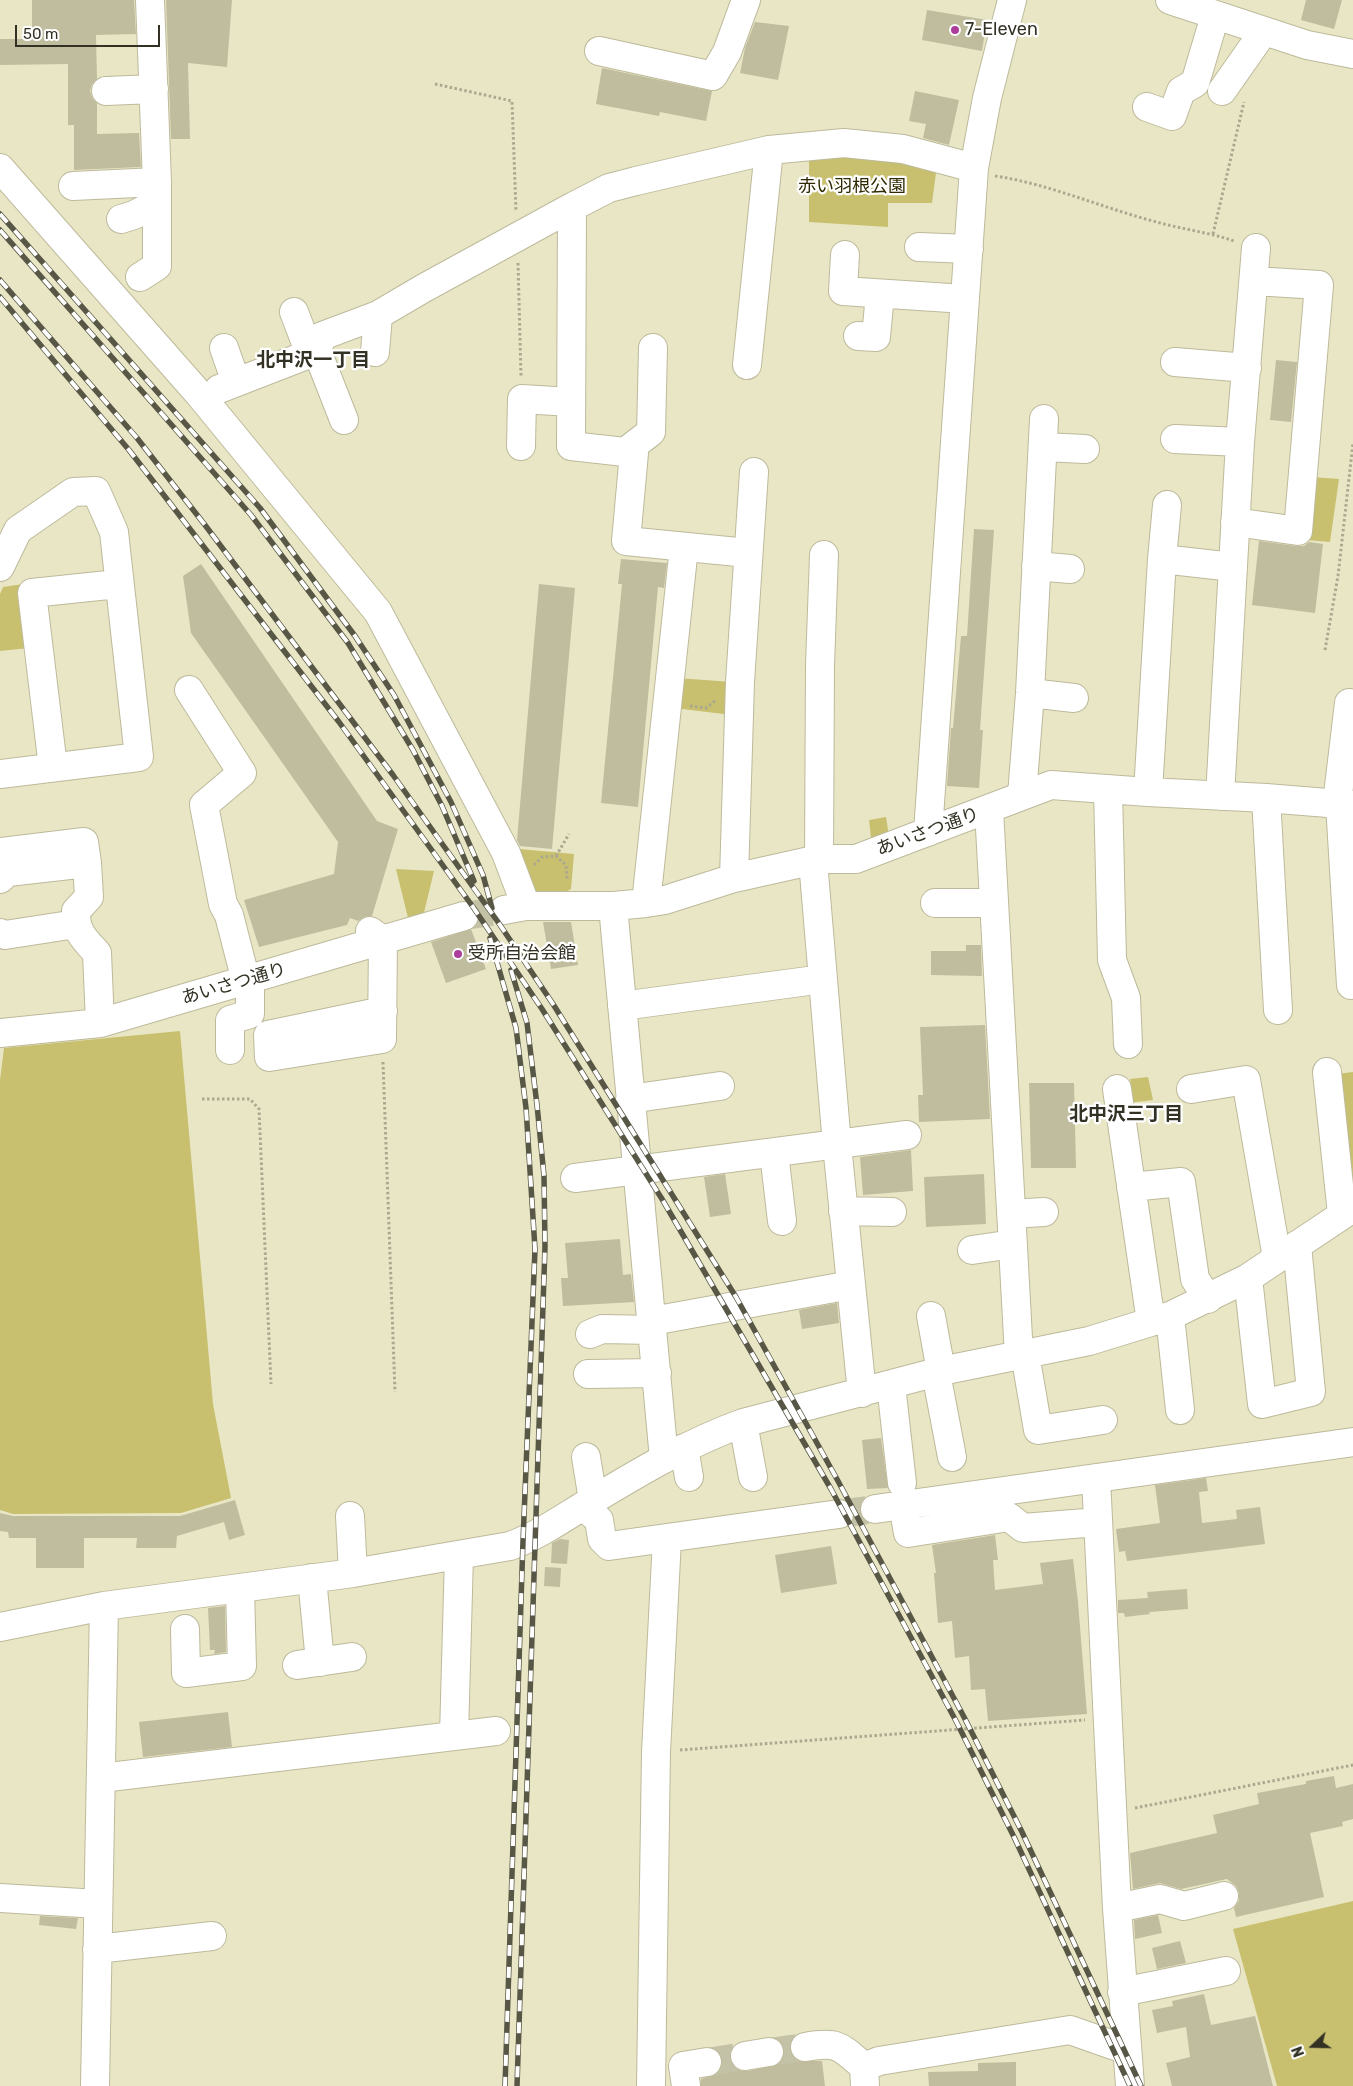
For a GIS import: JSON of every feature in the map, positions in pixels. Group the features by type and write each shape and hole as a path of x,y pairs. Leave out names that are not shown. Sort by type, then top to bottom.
{"street":[{"path":"140,278 157,266 157,192 150,0"},
{"path":"599,51 713,76 727,52 746,0"},
{"path":"928,832 974,168 987,98 1012,0"},
{"path":"1170,0 1307,45 1353,54"},
{"path":"1147,107 1172,116 1181,91 1195,83 1216,16"},
{"path":"1195,83 1233,94 1264,31"},
{"path":"106,91 154,89"},
{"path":"224,348 227,385 313,352 322,336 378,315 609,188 769,150 844,143 903,149 974,168"},
{"path":"747,365 769,150"},
{"name":"あいさつ通り","path":"0,168 199,394 378,612 506,853 515,908 613,906 646,903 664,900 734,878 816,860 856,859 1052,785 1343,804"},
{"path":"73,186 157,192"},
{"path":"121,219 134,215 157,192"},
{"path":"572,207 571,446 634,453 626,541 748,553"},
{"path":"918,247 969,249"},
{"path":"1220,796 1240,442 1256,248"},
{"path":"845,255 843,291 965,299"},
{"path":"1236,522 1298,531 1320,278 1254,280"},
{"path":"858,336 876,337 880,294"},
{"path":"294,312 344,420"},
{"path":"375,352 378,315"},
{"path":"625,452 651,432 652,348"},
{"path":"1176,362 1247,368"},
{"path":"521,446 522,399 571,402"},
{"path":"1022,795 1030,694 1044,419"},
{"path":"1175,439 1240,442"},
{"path":"1043,447 1085,449"},
{"path":"734,878 740,682 754,472"},
{"path":"0,568 18,530 73,492 96,491 114,532 118,584 138,757 0,774"},
{"path":"1148,792 1167,506"},
{"path":"646,903 684,547"},
{"path":"824,555 816,860 823,979 837,1144 862,1393"},
{"path":"1162,559 1233,567"},
{"path":"1036,566 1070,569"},
{"path":"53,767 32,593 118,584"},
{"path":"190,690 242,773 204,805 223,904 229,915 246,981 250,988 250,1014 230,1020 230,1050"},
{"path":"1030,694 1074,698"},
{"path":"1349,703 1343,804 1351,985"},
{"path":"1108,789 1112,960 1126,998 1128,1044"},
{"path":"1266,798 1278,1010"},
{"path":"989,810 1011,1214 1022,1355 1038,1430 1103,1420"},
{"path":"3,864 84,842 89,897 76,911 76,924 85,940 97,953 100,1023"},
{"path":"935,903 994,903"},
{"path":"613,906 657,1373 674,1454 689,1477"},
{"name":"あいさつ通り","path":"0,1033 100,1023 464,916"},
{"path":"0,933 5,935 76,924"},
{"path":"383,940 383,1011 382,1039 269,1057 268,1035 383,1011"},
{"path":"622,1006 823,979"},
{"path":"0,1627 104,1606 353,1573 510,1546 565,1519 588,1503 674,1454 713,1434 743,1423 938,1372 1089,1341 1161,1319 1208,1299 1248,1278 1347,1211 1327,1072"},
{"path":"1191,1089 1246,1080 1287,1252 1311,1392 1262,1404 1248,1278"},
{"path":"630,1099 720,1086"},
{"path":"1117,1089 1131,1187 1180,1410"},
{"path":"575,1178 637,1172 908,1135"},
{"path":"774,1153 782,1222"},
{"path":"1131,1187 1181,1182 1196,1279 1208,1299"},
{"path":"843,1211 892,1212"},
{"path":"1011,1214 1044,1212"},
{"path":"972,1250 1013,1244"},
{"path":"590,1334 602,1329 653,1325 851,1285"},
{"path":"931,1316 952,1457"},
{"path":"588,1374 657,1373"},
{"path":"891,1385 908,1533 1009,1516 1023,1528 1098,1522"},
{"path":"743,1423 753,1477"},
{"path":"875,1508 903,1494 1096,1478 1353,1442"},
{"path":"586,1457 588,1503 599,1520 602,1539 609,1546 839,1514"},
{"path":"1096,1478 1116,1908 1130,2086"},
{"path":"350,1516 353,1573"},
{"path":"667,1539 656,1752 651,2077 692,2071"},
{"path":"454,1736 459,1555"},
{"path":"312,1578 309,1663 352,1657"},
{"path":"185,1629 186,1673 242,1666 240,1588"},
{"path":"95,2086 104,1606"},
{"path":"101,1778 496,1731"},
{"path":"1116,1908 1160,1899 1184,1906 1224,1896"},
{"path":"0,1898 98,1904"},
{"path":"97,1948 212,1936"},
{"path":"1122,1992 1226,1972"},
{"path":"805,2047 831,2044 842,2048 869,2071 1070,2030 1127,2050"}],"path":[{"path":"435,84 512,101 522,399"},
{"path":"1213,234 1233,94"},
{"path":"974,168 980,174 1021,180 1154,222 1213,234 1256,248"},
{"path":"1325,650 1338,576 1353,443"},
{"path":"668,704 706,708 740,682"},
{"path":"556,856 569,834"},
{"path":"533,868 542,857 556,856 566,865 567,879"},
{"path":"382,1039 395,1392"},
{"path":"202,1099 250,1099 260,1109 271,1384"},
{"path":"656,1752 1107,1718"},
{"path":"1112,1812 1353,1765"}],"green space":[{"name":"赤い羽根公園","path":"816,153 937,165 932,203 888,203 888,227 809,222 809,159"},
{"path":"1312,477 1339,479 1330,542 1306,540"},
{"path":"23,584 29,648 0,651 0,594 3,587"},
{"path":"677,678 732,682 732,715 674,708"},
{"path":"886,817 889,836 871,838 869,820"},
{"path":"509,848 574,854 571,889 559,896 534,898"},
{"path":"396,869 434,871 423,917 409,922"},
{"path":"180,1031 213,1404 231,1498 181,1513 13,1514 0,1510 0,1080 4,1048"},
{"path":"1353,1072 1353,1197 1337,1074"},
{"path":"1148,1077 1153,1100 1128,1103 1127,1098 1132,1091 1130,1079"},
{"path":"1353,1901 1353,2086 1277,2086 1233,1929"}],"building":[{"path":"32,0 134,0 136,34 96,35 97,79 92,84 90,91 97,103 97,134 139,133 141,167 74,170 74,125 68,125 68,64 0,65 0,39 32,39"},
{"path":"166,0 232,0 227,67 188,63 190,139 171,139"},
{"path":"1306,0 1342,0 1334,29 1301,20"},
{"path":"927,10 987,20 982,51 922,40"},
{"path":"755,22 789,26 778,80 740,73 745,48"},
{"path":"602,68 712,91 706,121 660,112 659,116 596,104"},
{"path":"915,91 959,100 949,145 923,138 926,124 909,121"},
{"path":"1276,360 1297,362 1291,422 1270,420"},
{"path":"974,529 994,530 980,730 983,730 979,788 947,786 961,636 967,636"},
{"path":"1259,541 1296,546 1304,546 1309,542 1323,544 1315,613 1252,605"},
{"path":"621,559 667,563 664,588 658,587 638,807 601,803 622,584 618,584"},
{"path":"201,564 377,821 398,829 372,916 364,917 358,921 350,918 347,925 259,947 244,900 334,874 338,842 191,633 183,576"},
{"path":"539,584 575,588 552,849 520,846 517,840"},
{"path":"543,922 571,922 578,965 551,969"},
{"path":"471,929 486,969 446,983 431,942"},
{"path":"966,945 981,945 982,976 931,975 931,951 966,951"},
{"path":"985,1025 990,1119 919,1122 918,1095 923,1095 920,1027"},
{"path":"1029,1083 1074,1083 1076,1168 1031,1168"},
{"path":"911,1150 913,1191 863,1195 860,1157"},
{"path":"725,1174 731,1214 710,1217 704,1177"},
{"path":"984,1174 986,1224 926,1227 924,1177"},
{"path":"620,1239 623,1275 631,1274 634,1302 563,1306 561,1278 568,1278 565,1243"},
{"path":"837,1303 839,1323 802,1329 799,1310"},
{"path":"881,1438 888,1488 867,1489 862,1440"},
{"path":"1206,1478 1208,1491 1199,1492 1202,1523 1237,1519 1236,1510 1260,1507 1265,1544 1127,1561 1125,1551 1119,1552 1116,1529 1160,1523 1155,1485"},
{"path":"235,1500 245,1535 229,1540 224,1522 177,1536 176,1548 136,1548 137,1538 84,1538 84,1568 36,1568 36,1538 9,1538 8,1532 0,1531 0,1513 13,1516 180,1516"},
{"path":"995,1535 998,1560 993,1560 995,1590 1043,1584 1040,1563 1073,1559 1087,1714 988,1721 985,1689 971,1690 969,1656 955,1658 952,1621 938,1623 934,1573 936,1573 932,1545"},
{"path":"560,1539 569,1540 567,1564 551,1563 552,1543"},
{"path":"831,1546 837,1584 781,1593 775,1555"},
{"path":"545,1567 561,1568 560,1587 544,1586"},
{"path":"1187,1589 1188,1609 1149,1612 1150,1614 1125,1617 1124,1613 1118,1613 1118,1600 1148,1598 1147,1592"},
{"path":"225,1606 226,1652 214,1654 215,1650 210,1650 208,1608"},
{"path":"228,1712 232,1747 143,1757 139,1722"},
{"path":"1334,1776 1336,1788 1353,1784 1353,1819 1342,1822 1343,1826 1310,1833 1324,1897 1236,1917 1234,1908 1239,1901 1239,1893 1236,1886 1227,1879 1181,1889 1160,1883 1133,1889 1130,1853 1217,1833 1213,1815 1259,1804 1257,1793 1306,1784 1306,1781"},
{"path":"1158,1915 1162,1933 1135,1939 1134,1920"},
{"path":"40,1916 78,1918 76,1929 39,1925"},
{"path":"1180,1941 1186,1963 1157,1969 1152,1948"},
{"path":"1204,1994 1211,2025 1255,2016 1273,2086 1172,2086 1166,2063 1190,2057 1186,2027 1157,2033 1152,2010 1173,2006 1172,2001"},
{"path":"792,2040 790,2050 793,2057 799,2061 822,2061 825,2086 701,2086 701,2079 717,2074 721,2068 722,2059 717,2051 732,2048 730,2058 733,2066 739,2070 748,2071 779,2064 783,2058 784,2050 780,2041"},
{"path":"1016,2062 1016,2086 929,2086 928,2072 978,2071 978,2063"}],"tunnel":[{"path":"464,916 504,910"},
{"path":"839,1514 875,1509"},
{"path":"769,2052 805,2047"},
{"path":"707,2062 745,2056"}],"railway":[{"path":"0,214 260,508 355,636 394,695 451,802 483,875 492,908"},
{"path":"0,230 251,515 348,643 413,750 442,806 474,881"},
{"path":"0,280 137,438 205,525 393,775 498,922 553,1004 736,1297 838,1481 964,1717 1022,1832 1141,2086"},
{"path":"0,297 129,450 339,722 473,907 542,1009 662,1199 831,1489 956,1721 1014,1837 1130,2086"},
{"path":"490,938 516,1028 526,1108 535,1249 523,1541 505,2086"},
{"path":"511,970 527,1023 544,1176 545,1246 517,2086"}],"place":[{"name":"7-Eleven","path":"955,30"},
{"name":"受所自治会館","path":"458,954"}],"district":[{"name":"北中沢一丁目","path":"313,361"},
{"name":"北中沢三丁目","path":"1126,1115"}]}
